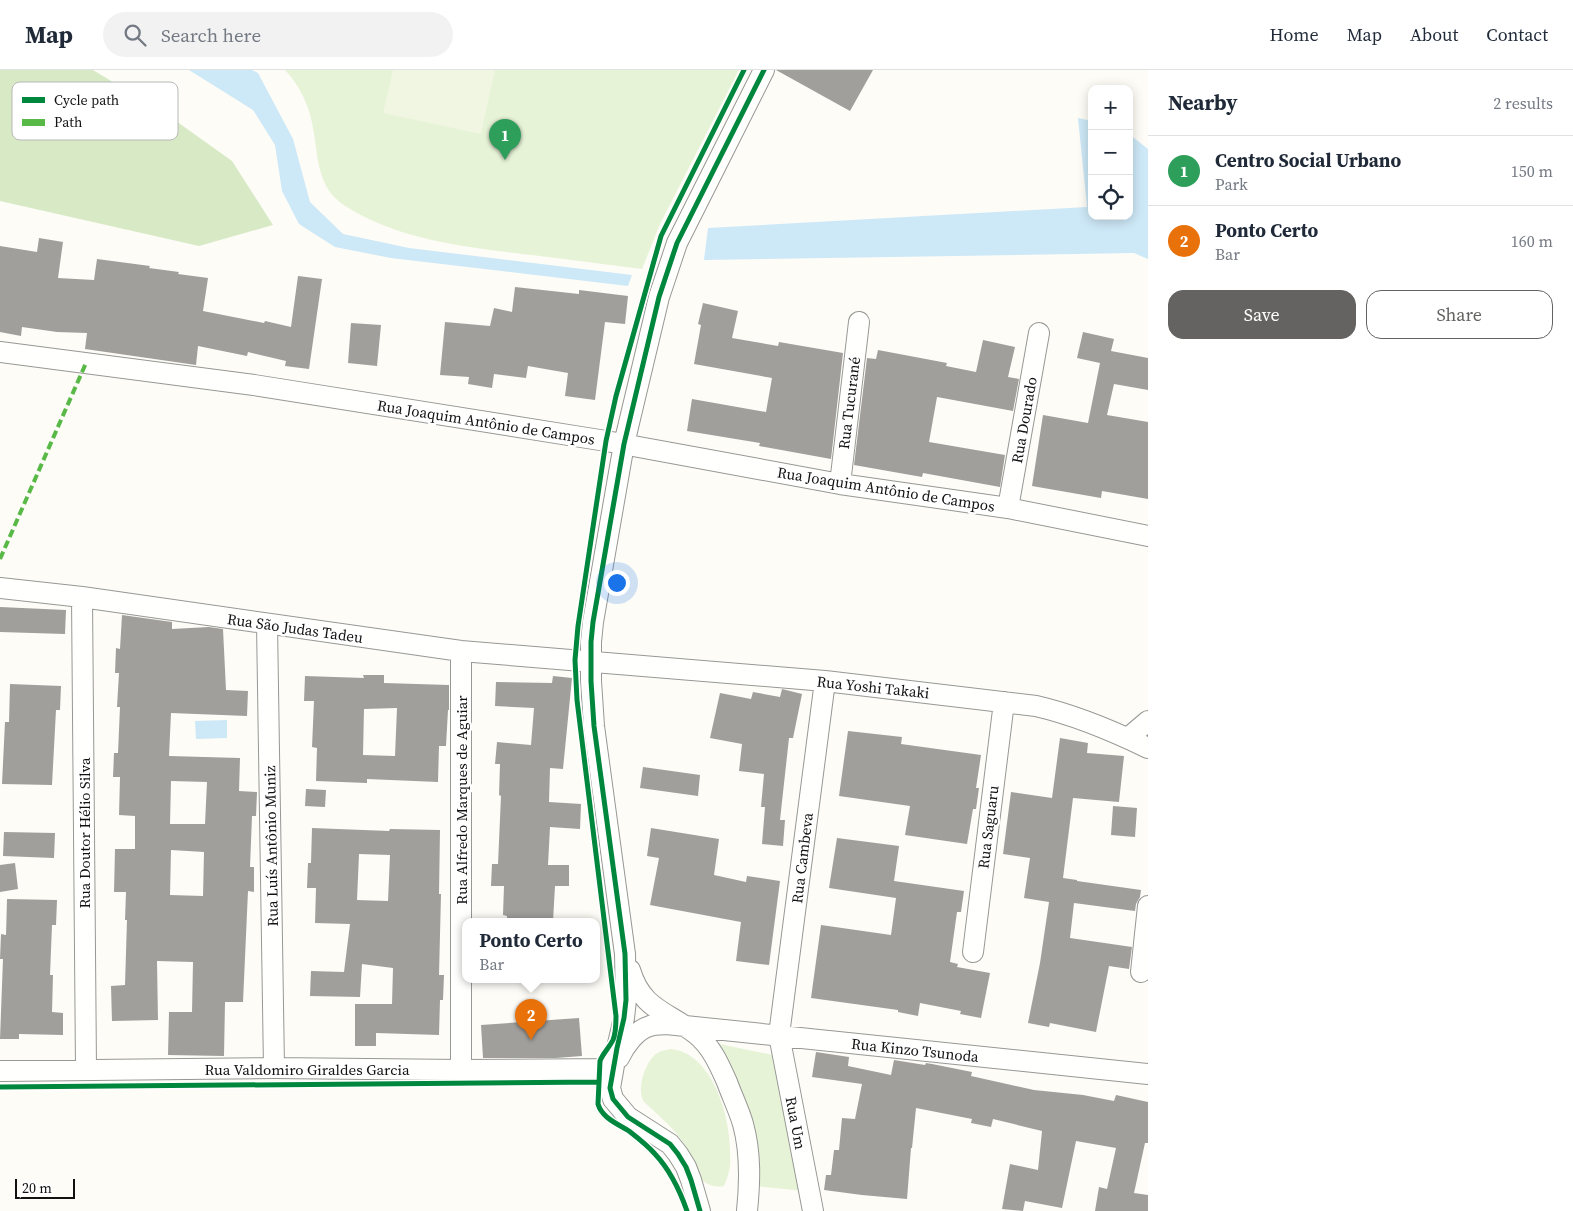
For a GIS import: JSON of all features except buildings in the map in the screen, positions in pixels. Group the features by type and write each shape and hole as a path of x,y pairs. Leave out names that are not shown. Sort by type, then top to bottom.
{"street":[{"path":"700,1211 688,1173 678,1154 670,1144 628,1117 612,1099 610,1088 626,1000 625,954 593,711 590,661 593,622 624,444 659,298 676,242 764,70"},
{"name":"Rua Tucurané","path":"840,484 859,322"},
{"name":"Rua Dourado","path":"1008,508 1039,333"},
{"name":"Rua Joaquim Antônio de Campos","path":"0,352 254,385 624,444 840,484 1008,508 1148,536"},
{"name":"Rua São Judas Tadeu","path":"0,588 82,597 461,651 590,661"},
{"name":"Rua Doutor Hélio Silva","path":"82,597 86,1069"},
{"name":"Rua Luís Antônio Muniz","path":"268,624 274,1068"},
{"name":"Rua Alfredo Marques de Aguiar","path":"461,651 462,1070"},
{"name":"Rua Yoshi Takaki","path":"590,661 825,681 1004,702 1057,711 1128,738 1148,748"},
{"name":"Rua Cambeva","path":"779,1035 825,681"},
{"name":"Rua Saguaru","path":"972,952 1004,702"},
{"path":"1128,738 1148,722"},
{"path":"1141,972 1148,906"},
{"path":"625,954 634,984 641,995 664,1015 683,1025 704,1042 721,1068 743,1124 750,1166 747,1211"},
{"name":"Rua Kinzo Tsunoda","path":"613,1069 621,1053 638,1032 650,1026 666,1024 1148,1074"},
{"name":"Rua Um","path":"779,1035 813,1211"},
{"name":"Rua Valdomiro Giraldes Garcia","path":"0,1071 274,1068 613,1069"}],"green space":[{"path":"0,70 93,70 113,82 12,82 12,140 178,140 178,122 232,161 273,225 199,246 0,201"},
{"path":"285,70 739,70 660,224 642,269 450,244 402,232 357,213 341,203 328,189 319,165 314,131 308,108 299,88"},
{"path":"393,70 495,70 481,134 383,113"},
{"path":"710,1042 777,1056 804,1191 755,1186 748,1110 738,1083"},
{"path":"671,1049 682,1051 694,1059 704,1069 719,1095 724,1110 729,1139 730,1166 724,1186 710,1185 698,1177 684,1143 644,1102 642,1097 641,1084 648,1063 658,1053"}],"water":[{"path":"189,70 252,70 258,73 293,139 310,202 343,234 409,248 632,275 628,286 391,258 335,247 299,224 282,191 275,145 253,110"},
{"path":"1078,118 1088,120 1088,220 1133,220 1133,137 1148,149 1148,259 1134,253 704,260 708,228 1087,207"},
{"path":"227,720 227,738 196,739 195,721"}],"marked path":[{"path":"0,559 86,363"}],"cycle path":[{"path":"687,1211 674,1181 660,1160 636,1136 607,1117 598,1104 600,1061 614,1037 616,1016 577,700 575,660 578,626 606,441 616,396 661,236 744,70"},
{"path":"700,1211 686,1167 678,1154 670,1144 628,1117 613,1099 610,1088 624,1018 626,1000 625,954 594,726 591,642 624,444 659,297 677,243 764,70"},
{"path":"0,1087 598,1082"}],"place":[{"name":"Centro Social Urbano","path":"505,160"},
{"name":"Ponto Certo","path":"531,1040"}]}
